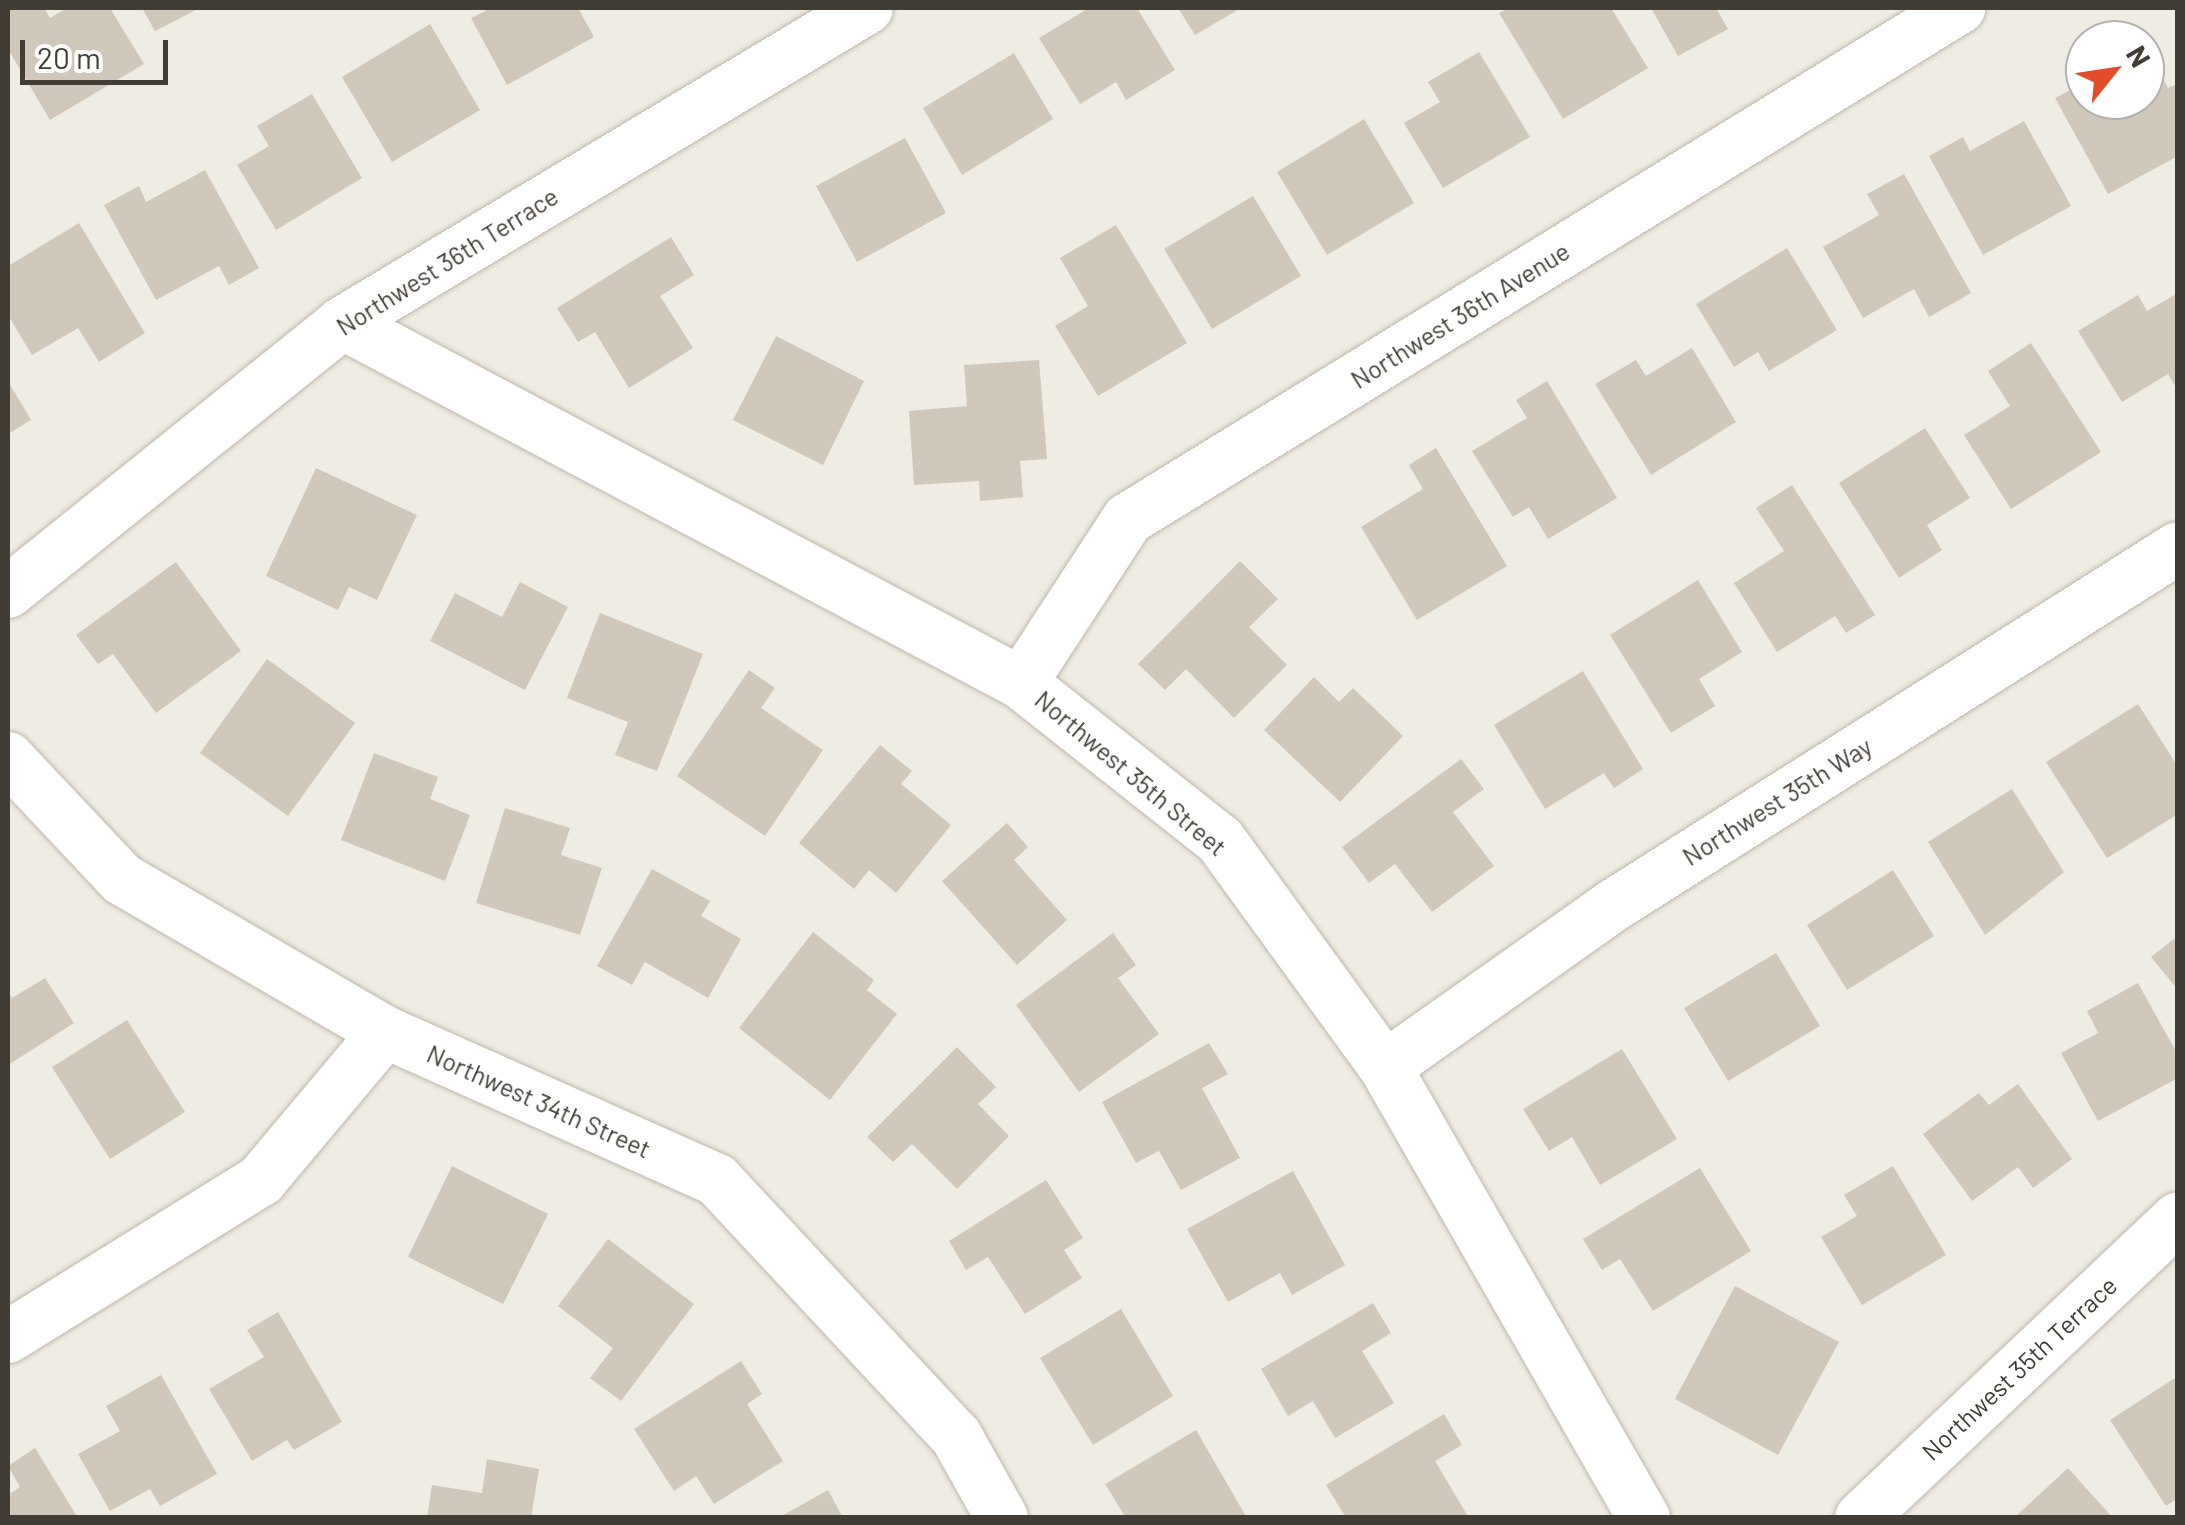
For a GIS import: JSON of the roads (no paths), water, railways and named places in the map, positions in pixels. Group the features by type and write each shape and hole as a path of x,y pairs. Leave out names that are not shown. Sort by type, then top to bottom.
{"street":[{"name":"Northwest 36th Terrace","path":"8,592 342,323 867,8"},
{"name":"Northwest 36th Avenue","path":"1021,683 1128,519 1959,8"},
{"name":"Northwest 35th Street","path":"342,323 1021,683 1220,840 1386,1067 1644,1518"},
{"name":"Northwest 35th Way","path":"1386,1067 1614,905 2178,548"},
{"name":"Northwest 34th Street","path":"8,758 122,878 385,1032 717,1180 956,1436 1002,1518"},
{"path":"8,1336 261,1180 385,1032"},
{"name":"Northwest 35th Terrace","path":"1862,1518 2178,1218"}]}
